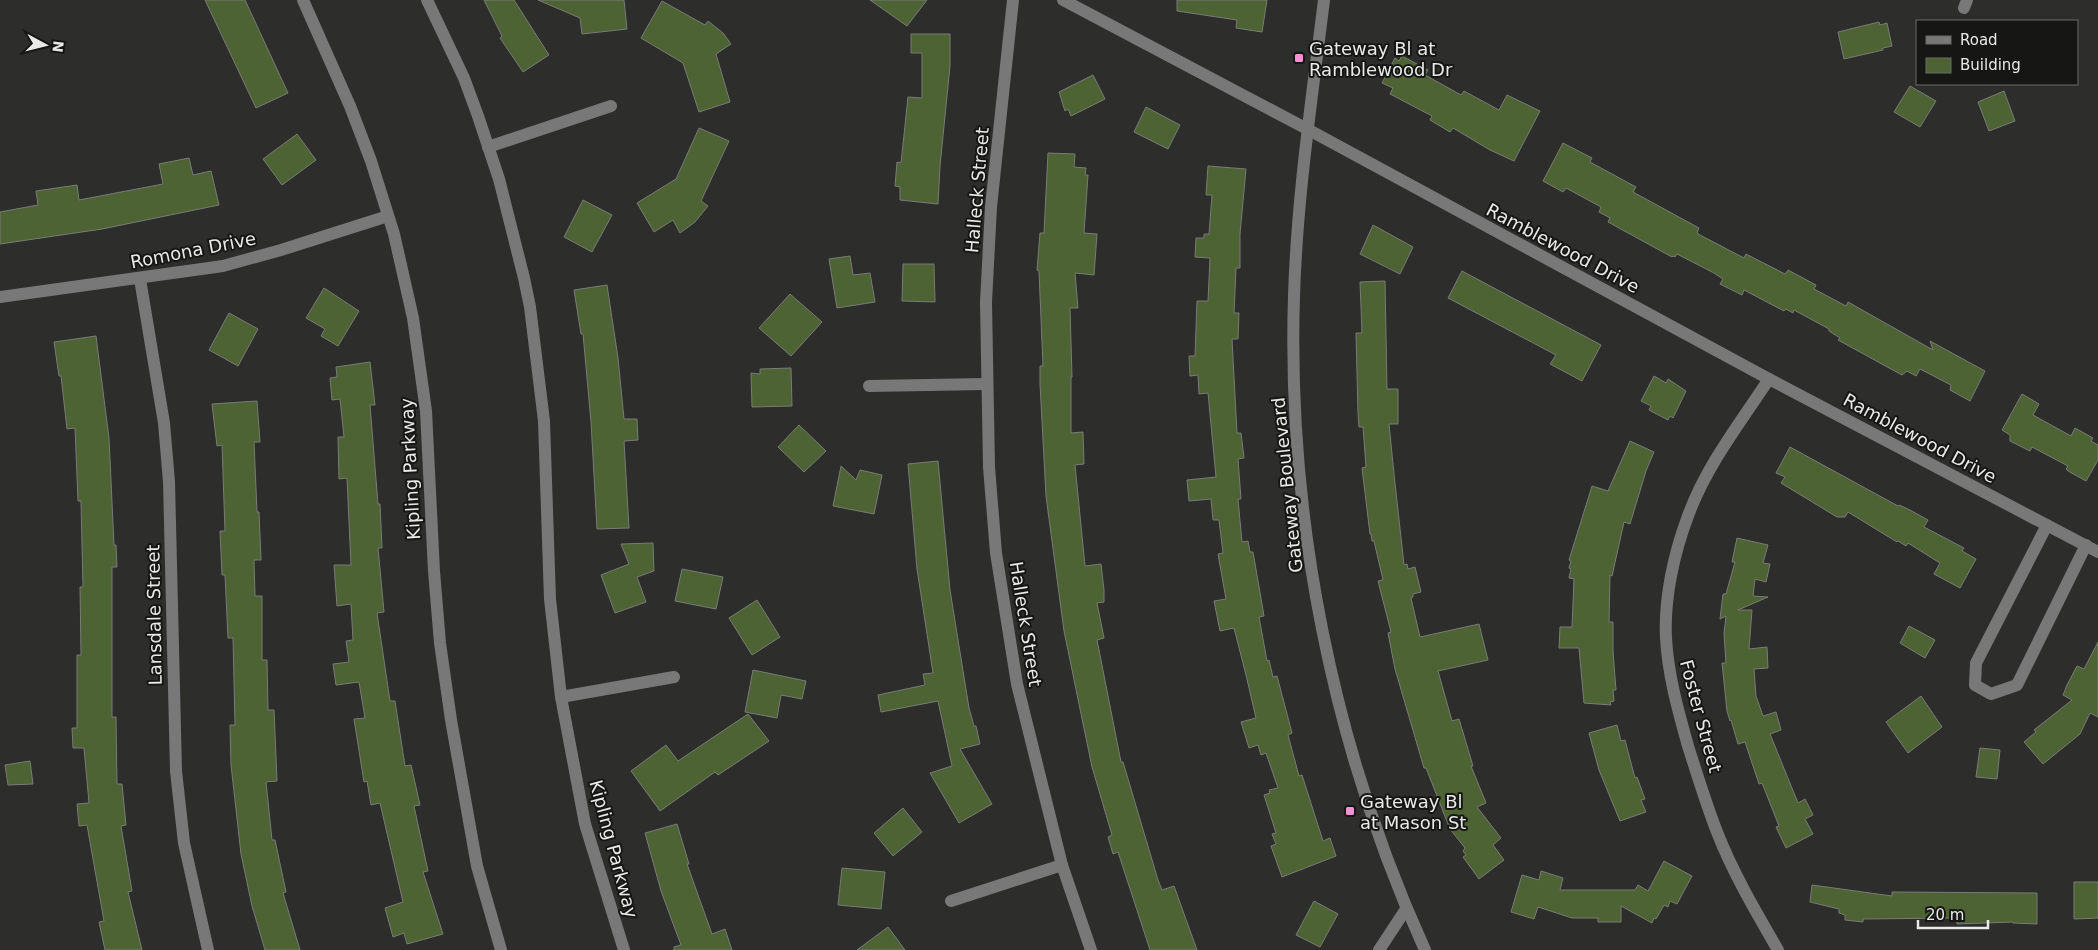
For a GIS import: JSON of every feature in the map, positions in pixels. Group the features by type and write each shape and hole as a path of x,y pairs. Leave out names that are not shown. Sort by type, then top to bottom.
{"street":[{"name":"Kipling Parkway","path":"303,0 350,106 371,162 388,216 413,318 426,412 434,571 440,643 477,866 501,950"},
{"name":"Kipling Parkway","path":"427,0 464,78 499,179 524,278 544,421 550,599 561,697 586,824 624,950"},
{"name":"Halleck Street","path":"1013,0 991,207 986,302 989,467 996,553 1017,684 1062,866 1091,950"},
{"name":"Ramblewood Drive","path":"1063,0 1309,130 1769,379 2098,552"},
{"name":"Gateway Boulevard","path":"1324,0 1297,237 1294,297 1296,410 1306,521 1318,604 1347,730 1371,811 1406,909 1425,950"},
{"path":"488,147 612,106"},
{"name":"Romona Drive","path":"0,297 223,266 281,250 388,216"},
{"name":"Lansdale Street","path":"140,279 164,423 169,482 176,771 184,843 208,950"},
{"name":"Foster Street","path":"1769,379 1714,463 1688,516 1673,567 1666,616 1666,637 1669,669 1678,712 1715,824 1736,872 1778,950"},
{"path":"869,386 986,384"},
{"path":"2046,524 1976,663 1975,685 1991,694 2017,685 2086,545"},
{"path":"561,697 674,677"},
{"path":"951,901 1062,866"},
{"path":"1379,950 1406,909"}],"building":[{"path":"205,0 245,0 288,93 256,108"},
{"path":"484,0 514,0 549,55 523,72 500,38 502,36"},
{"path":"538,0 624,0 627,29 582,34 580,18"},
{"path":"870,0 927,0 907,26"},
{"path":"1177,0 1267,0 1262,32 1236,28 1237,20 1177,11"},
{"path":"662,1 705,25 708,21 723,33 731,44 716,54 730,102 699,112 683,63 641,38"},
{"path":"1879,22 1880,25 1887,23 1892,46 1883,48 1883,50 1844,59 1838,32"},
{"path":"911,34 950,34 950,66 938,204 900,200 900,187 895,186 897,162 901,163 908,97 922,98 922,53 911,53"},
{"path":"1402,56 1428,70 1425,75 1461,95 1464,91 1499,110 1507,95 1540,111 1514,161 1490,150 1453,128 1450,132 1430,120 1432,116 1390,94 1393,88 1382,83 1395,58 1399,61"},
{"path":"1093,75 1105,99 1071,116 1068,109 1065,111 1059,92"},
{"path":"1910,86 1936,101 1920,127 1894,112"},
{"path":"2004,91 2015,121 1989,131 1978,102"},
{"path":"1146,107 1180,125 1168,149 1134,132"},
{"path":"699,128 729,141 701,201 708,206 695,222 680,233 673,220 654,232 637,203 676,179"},
{"path":"297,134 316,160 282,185 263,159"},
{"path":"1563,143 1592,158 1590,162 1636,187 1633,192 1699,228 1697,233 1700,235 1744,258 1746,254 1785,274 1788,270 1816,285 1814,289 1846,306 1848,302 1933,350 1930,341 1985,371 1970,401 1950,390 1951,385 1920,369 1916,376 1907,371 1902,375 1838,340 1840,338 1829,331 1829,329 1794,310 1793,313 1786,309 1784,311 1744,290 1742,295 1720,284 1723,279 1714,273 1677,254 1675,257 1672,257 1608,222 1610,218 1599,212 1601,207 1566,188 1563,192 1543,181"},
{"path":"1048,153 1075,154 1074,167 1086,168 1085,175 1088,175 1084,233 1097,234 1094,275 1075,273 1078,308 1070,308 1071,433 1083,432 1084,464 1075,465 1085,566 1101,564 1104,590 1104,602 1097,603 1104,638 1097,640 1121,762 1123,762 1158,880 1162,890 1174,886 1197,950 1150,950 1118,852 1113,854 1108,837 1112,835 1092,767 1064,631 1046,496 1040,384 1040,366 1043,366 1039,271 1037,270 1040,233 1044,233"},
{"path":"189,158 193,175 211,171 219,205 102,229 0,244 0,212 38,205 36,191 77,185 79,200 163,184 159,164"},
{"path":"1208,166 1246,169 1240,234 1240,268 1236,268 1234,313 1239,313 1238,339 1232,339 1237,433 1241,433 1244,458 1238,459 1241,499 1238,499 1242,542 1248,541 1250,552 1253,552 1264,616 1259,617 1267,661 1269,660 1273,677 1277,676 1292,733 1288,735 1299,776 1302,775 1323,841 1330,838 1336,856 1282,877 1271,846 1276,844 1272,834 1276,833 1264,795 1270,793 1269,790 1278,788 1266,753 1261,755 1258,745 1249,748 1241,722 1256,718 1246,675 1234,628 1220,631 1214,601 1226,599 1218,554 1223,553 1219,520 1213,520 1211,499 1189,501 1187,480 1216,477 1208,393 1199,394 1198,375 1190,376 1189,356 1195,356 1197,301 1208,301 1210,258 1195,257 1196,238 1204,238 1204,234 1209,234 1212,195 1206,195"},
{"path":"583,200 612,215 592,252 564,237"},
{"path":"1373,225 1413,247 1400,274 1360,254"},
{"path":"850,256 853,275 870,273 875,302 837,308 829,259"},
{"path":"903,264 934,264 935,302 902,301"},
{"path":"1462,271 1601,345 1582,381 1550,364 1556,355 1448,298"},
{"path":"1385,281 1387,389 1398,389 1398,424 1389,424 1404,565 1407,564 1408,569 1415,567 1421,592 1413,594 1411,598 1420,637 1479,624 1488,660 1438,671 1452,721 1459,719 1473,766 1471,766 1486,803 1477,807 1501,838 1493,845 1504,860 1479,879 1463,857 1466,855 1463,851 1465,848 1450,829 1426,768 1424,768 1395,669 1388,633 1391,632 1378,581 1383,580 1374,541 1372,541 1370,534 1362,468 1366,467 1363,427 1359,427 1358,413 1356,333 1362,333 1360,282"},
{"path":"607,285 618,358 624,419 637,419 638,440 624,441 629,528 597,529 591,422 583,334 581,334 574,290"},
{"path":"324,288 359,311 338,346 321,336 325,329 306,318"},
{"path":"790,294 822,322 791,356 759,328"},
{"path":"229,313 258,329 238,366 209,350"},
{"path":"96,336 109,438 114,545 116,545 117,567 112,567 112,717 116,717 117,784 122,784 126,825 121,826 132,891 128,892 142,950 105,950 99,922 104,921 87,825 79,826 77,804 89,803 84,748 73,748 72,728 77,728 77,655 81,655 80,587 83,587 81,501 78,501 75,428 67,429 61,376 59,376 54,342"},
{"path":"370,362 375,405 370,405 378,504 380,504 382,548 378,548 384,612 377,613 390,701 395,701 405,766 411,765 420,805 414,806 428,871 423,872 443,934 407,944 404,933 393,937 385,908 403,902 380,803 371,805 367,781 364,782 354,719 365,718 359,682 336,685 333,664 349,662 346,641 353,640 351,604 337,606 334,565 351,565 347,478 339,479 338,437 344,437 340,399 332,400 330,378 337,377 336,367"},
{"path":"791,368 792,406 752,407 751,373 760,374 760,369"},
{"path":"1654,376 1666,383 1668,379 1686,391 1673,418 1670,416 1668,420 1649,410 1651,406 1641,401"},
{"path":"2022,394 2039,404 2033,415 2071,436 2075,428 2093,438 2091,441 2098,445 2098,460 2086,481 2068,471 2066,469 2068,466 2032,447 2030,451 2010,441 2010,435 2002,430"},
{"path":"257,401 260,442 254,442 261,560 254,560 255,596 262,596 262,660 267,660 268,710 274,710 277,781 266,782 272,840 275,840 286,892 283,893 300,950 265,950 252,906 241,854 231,765 230,725 235,725 233,638 228,638 225,575 222,575 220,531 225,531 222,445 217,446 212,404"},
{"path":"799,425 826,451 804,472 778,447"},
{"path":"1630,441 1654,452 1646,471 1630,524 1624,522 1612,576 1610,575 1609,622 1613,622 1616,690 1613,690 1614,701 1610,702 1611,705 1584,703 1579,648 1559,648 1560,627 1572,627 1574,579 1569,578 1571,561 1569,560 1592,486 1608,491"},
{"path":"1790,447 1898,506 1928,520 1924,527 1964,548 1962,551 1976,559 1960,588 1934,574 1940,563 1908,543 1906,546 1897,542 1848,512 1845,517 1837,517 1781,483 1785,477 1776,473"},
{"path":"938,461 950,590 969,708 980,744 960,749 992,804 959,823 930,773 952,766 938,701 881,712 878,695 925,685 923,674 933,673 917,569 908,464"},
{"path":"841,466 856,480 860,470 882,475 874,514 833,506"},
{"path":"1737,538 1768,545 1763,563 1770,564 1766,582 1755,579 1753,596 1768,597 1738,610 1752,610 1749,649 1767,647 1768,668 1754,669 1756,696 1763,716 1776,712 1781,730 1770,734 1798,803 1805,799 1813,815 1805,819 1813,834 1786,848 1776,827 1779,826 1762,783 1759,784 1745,742 1738,744 1727,711 1722,663 1726,663 1724,634 1726,616 1720,619 1723,594 1726,594 1735,562 1732,562"},
{"path":"653,543 654,571 637,577 646,602 615,613 601,575 629,564 621,544"},
{"path":"682,569 723,577 716,609 675,601"},
{"path":"757,600 780,637 752,655 729,618"},
{"path":"1909,626 1935,640 1925,658 1900,643"},
{"path":"2098,642 2098,717 2090,713 2080,734 2043,764 2024,742 2036,732 2034,730 2072,700 2063,695 2067,685 2077,666 2084,669"},
{"path":"753,670 806,681 802,699 781,695 777,718 745,712"},
{"path":"1921,696 1942,727 1908,753 1886,722"},
{"path":"748,714 769,741 718,775 715,772 660,811 631,771 666,745 678,761"},
{"path":"1617,725 1621,741 1625,740 1635,778 1637,777 1645,799 1641,800 1646,812 1620,821 1599,770 1589,733"},
{"path":"1980,748 2000,750 1997,779 1976,777"},
{"path":"30,761 33,784 8,785 5,765"},
{"path":"903,808 922,832 893,856 874,833"},
{"path":"677,824 689,864 687,864 712,934 725,929 732,950 674,950 674,947 681,945 661,891 645,833"},
{"path":"1664,861 1692,876 1677,904 1670,901 1668,907 1664,905 1652,923 1621,906 1621,922 1598,922 1598,918 1572,918 1538,907 1534,919 1511,912 1522,875 1539,880 1541,871 1563,878 1560,890 1635,890 1638,885 1648,891"},
{"path":"842,868 885,872 881,909 838,905"},
{"path":"2074,882 2098,882 2098,918 2074,919"},
{"path":"1812,885 1892,896 1892,892 2037,893 2037,924 2013,922 1957,924 1956,918 1863,919 1863,922 1845,920 1845,915 1839,913 1839,909 1810,902"},
{"path":"1314,901 1338,914 1320,947 1296,935"},
{"path":"888,927 905,950 857,950"}],"place":[{"name":"Gateway Bl at Ramblewood Dr","path":"1299,58"},
{"name":"Gateway Bl at Mason St","path":"1350,811"}]}
